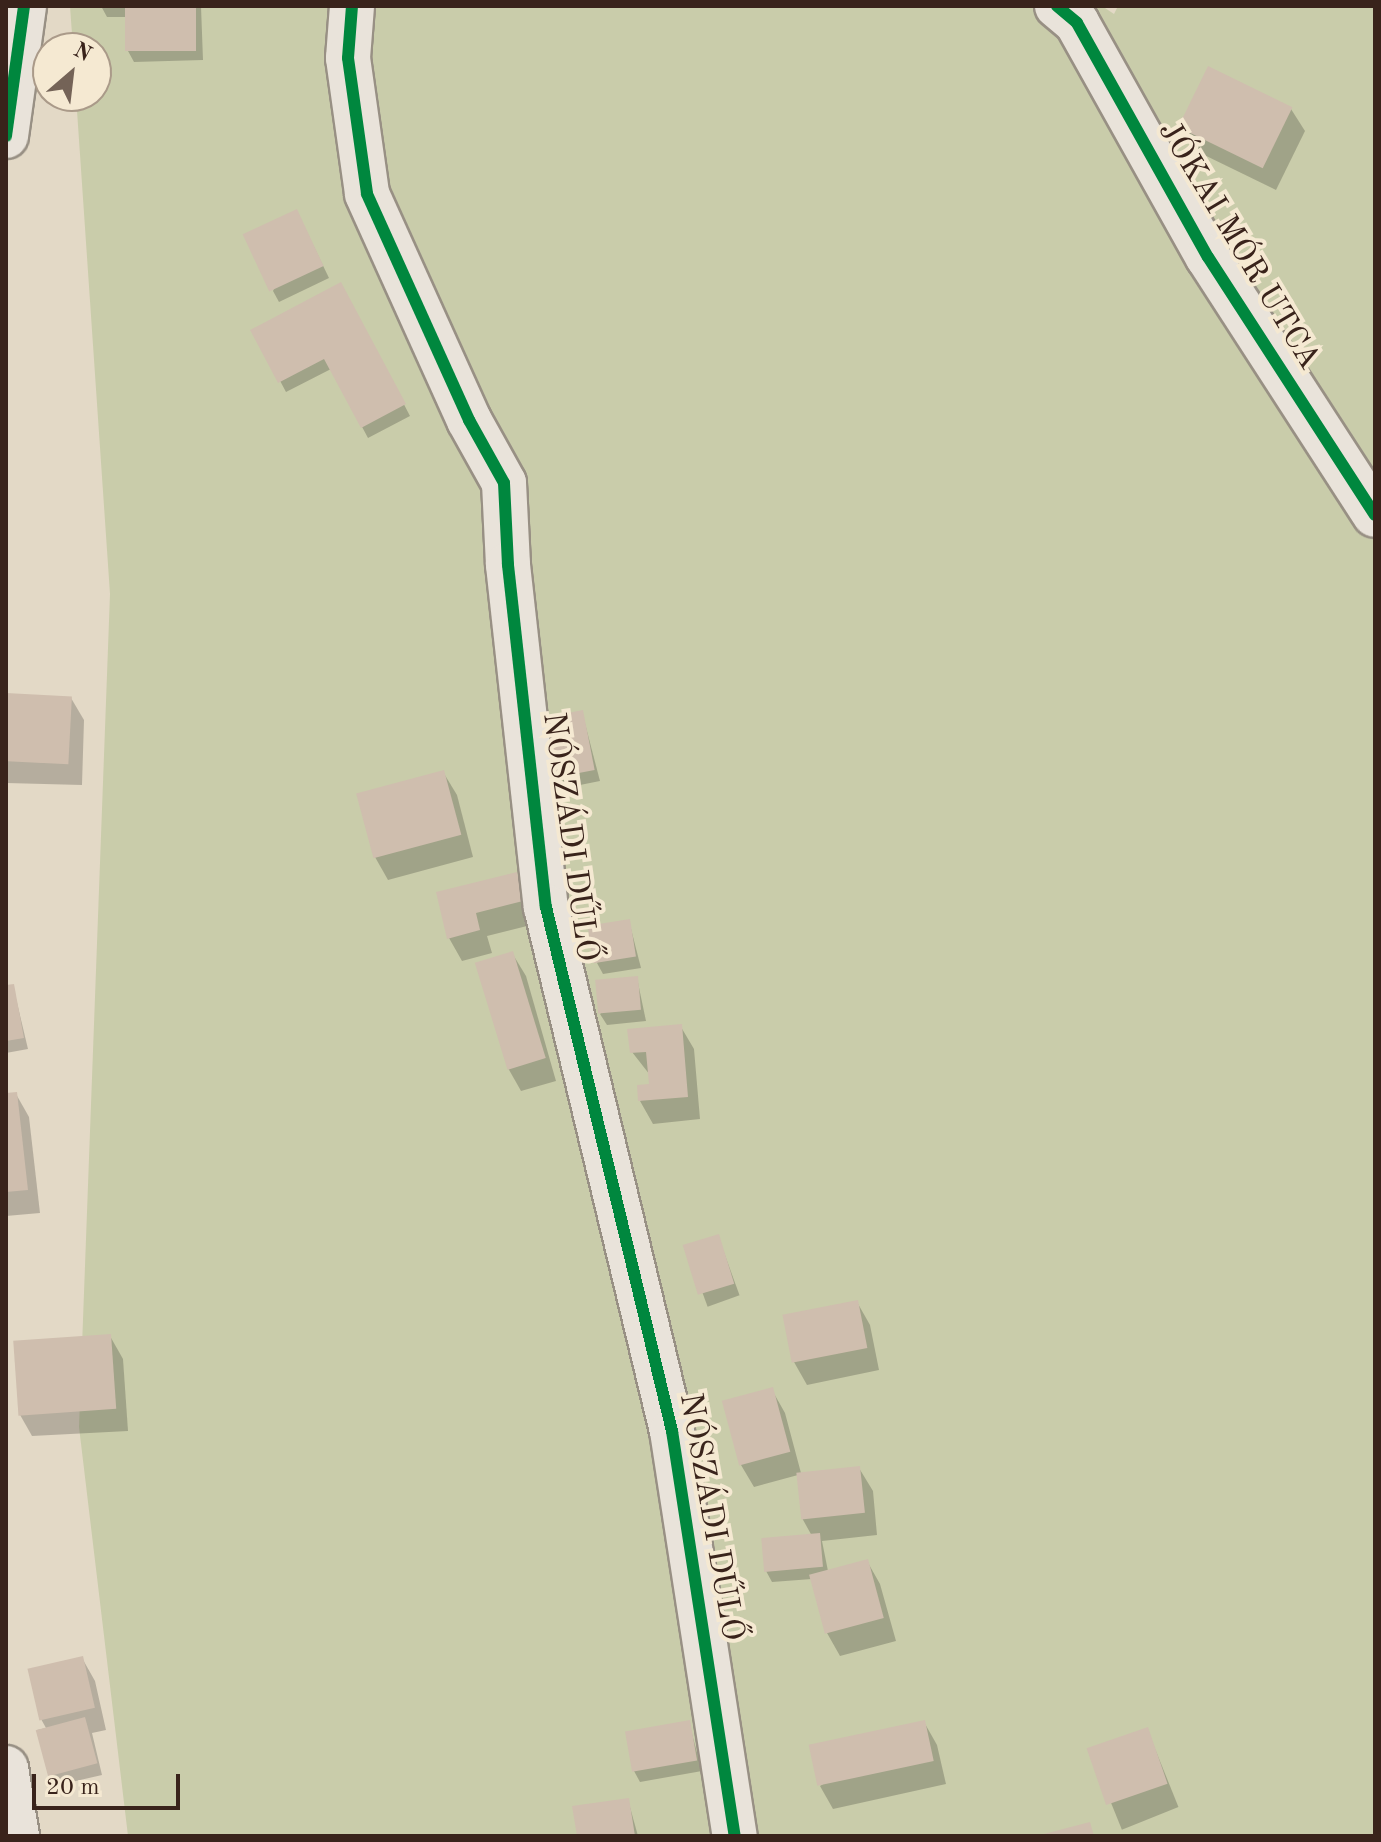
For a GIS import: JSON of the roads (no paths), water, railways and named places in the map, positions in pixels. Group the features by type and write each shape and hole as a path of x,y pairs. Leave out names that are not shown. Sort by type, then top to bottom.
{"street":[{"path":"6,136 24,6"},
{"name":"NÓSZÁDI DŰLŐ","path":"352,6 348,58 367,194 455,392 504,483 508,565 546,907 672,1431 735,1836"},
{"name":"JÓKAI MÓR UTCA","path":"1057,6 1077,23 1208,257 1375,515"},
{"path":"6,1768 17,1836"}]}
